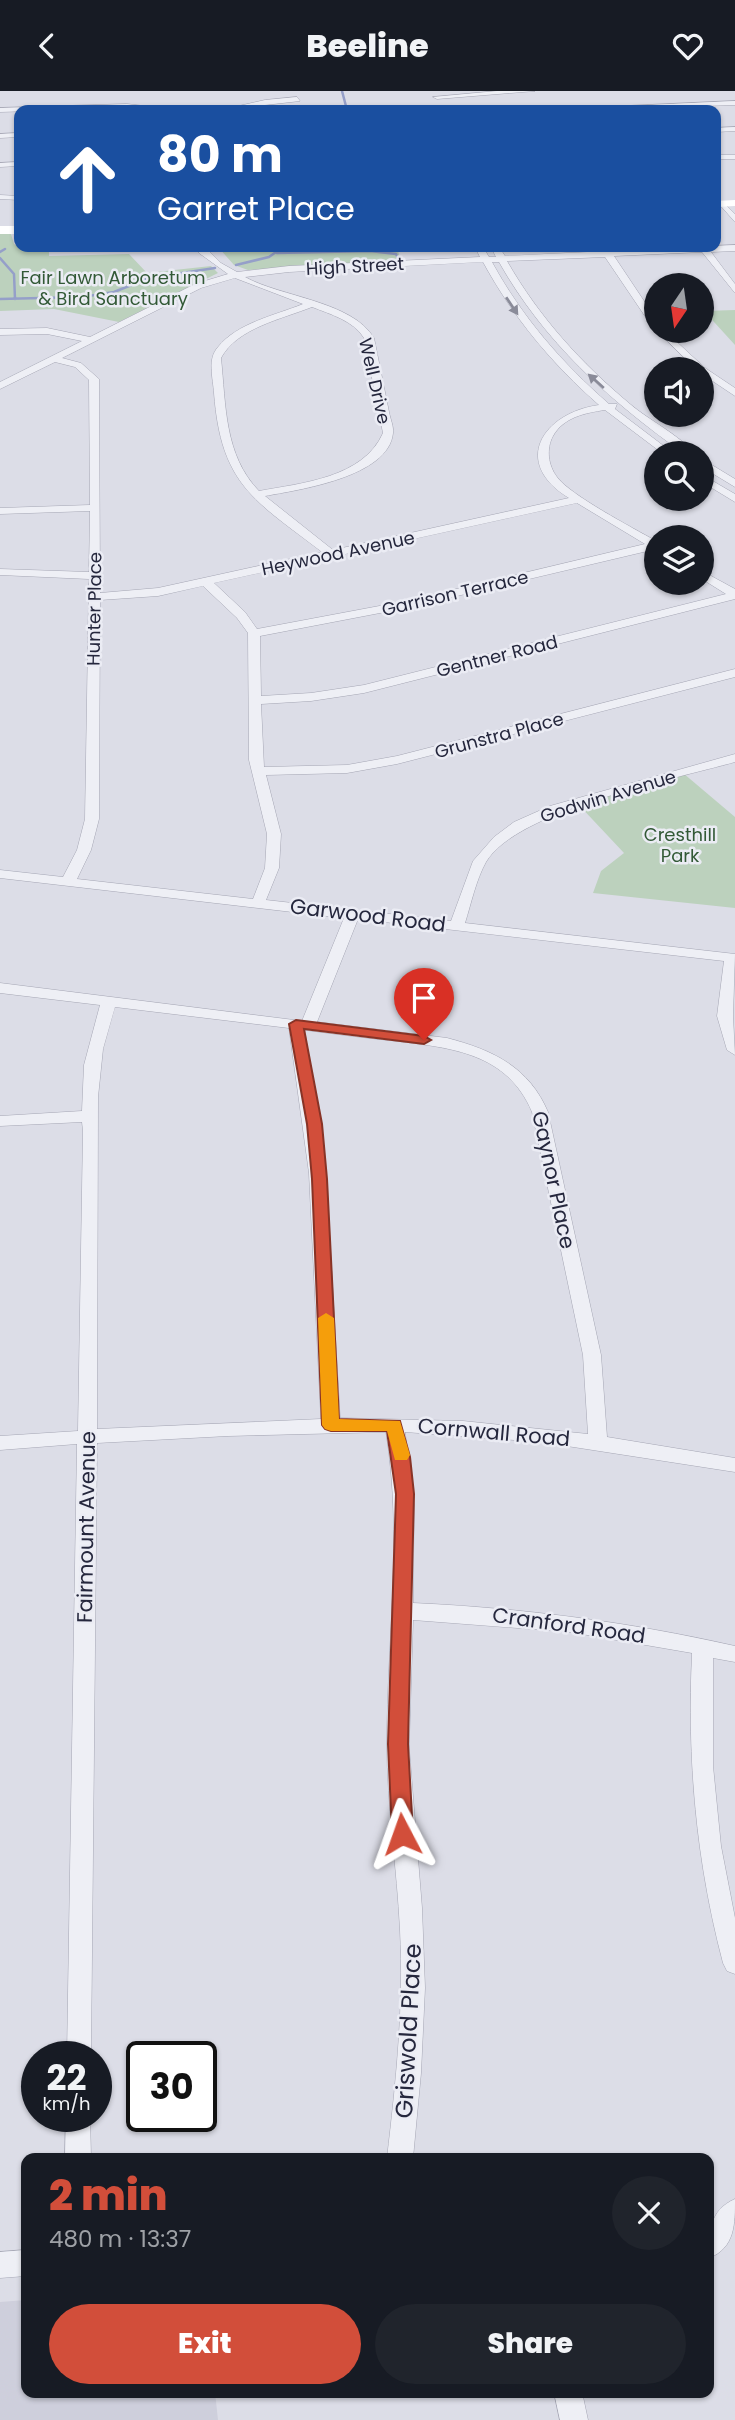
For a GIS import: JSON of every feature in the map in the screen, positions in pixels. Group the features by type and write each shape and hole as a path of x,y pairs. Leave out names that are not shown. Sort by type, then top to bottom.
{"street":[{"path":"438,97 531,91"},
{"path":"250,105 295,95"},
{"path":"691,105 735,103"},
{"path":"725,204 735,219"},
{"name":"Well Drive","path":"203,252 218,265 264,289 351,320 369,338 387,438 377,453 345,473 314,483 258,494"},
{"name":"Well Drive","path":"215,252 226,268"},
{"path":"482,252 512,307 536,338 606,407 651,441"},
{"path":"498,252 520,294 552,337 623,404 673,441"},
{"name":"High Street","path":"0,386 198,286 236,275 289,269 656,252"},
{"path":"706,252 735,290"},
{"path":"608,254 644,308"},
{"path":"439,262 492,271"},
{"path":"310,305 235,337 218,352 216,358 227,442 239,473 258,494 331,554"},
{"path":"0,332 47,331 92,340"},
{"path":"673,343 688,357"},
{"name":"Hunter Place","path":"54,359 78,365 94,379 92,819 83,850 68,882"},
{"path":"714,378 735,393"},
{"path":"623,404 569,416 551,431 542,449 542,457 549,475 562,489 644,539"},
{"path":"714,470 728,466"},
{"path":"714,476 735,484"},
{"path":"714,481 735,499"},
{"name":"Heywood Avenue","path":"94,597 139,595 206,582 580,499"},
{"path":"0,511 95,508"},
{"name":"Garrison Terrace","path":"254,633 323,623 644,549"},
{"path":"0,572 94,576"},
{"path":"206,582 241,615 254,633 256,760 270,818 274,850 272,868 258,903"},
{"path":"714,582 735,595"},
{"name":"Gentner Road","path":"257,700 311,697 364,689 735,595"},
{"name":"Grunstra Place","path":"258,771 320,770 373,765 438,751 735,673"},
{"name":"Godwin Avenue","path":"456,926 480,862 499,840 519,825 555,809 735,758"},
{"name":"Garwood Road","path":"0,874 734,958"},
{"path":"331,1425 320,1179 302,1025 332,967 353,914"},
{"path":"734,958 725,1016 735,1050"},
{"name":"Gaynor Place","path":"0,988 465,1047 499,1061 527,1084 540,1112 592,1355 598,1441"},
{"name":"Fairmount Avenue","path":"79,2041 90,1078 93,1052 109,1001"},
{"path":"0,1121 90,1116"},
{"name":"Cornwall Road","path":"0,1443 87,1436 331,1425 394,1425 513,1431 598,1441 735,1465"},
{"name":"Griswold Place","path":"394,1425 405,1494 398,1757 400,1810 412,1929 414,1995 411,2065 401,2153"},
{"name":"Cranford Road","path":"402,1611 488,1614 568,1622 735,1654"},
{"path":"703,1646 699,1697 704,1799 714,1873 735,1963"},
{"path":"78,2132 78,2153"},
{"path":"714,2239 735,2212"},
{"path":"0,2265 21,2263"},
{"path":"569,2398 574,2420"}],"shaded area":[{"path":"21,2300 21,2398 216,2398 218,2420 0,2420 0,2302"}],"green space":[{"name":"Fair Lawn Arboretum & Bird Sanctuary","path":"0,234 11,234 14,252 49,252 49,256 129,254 147,273 211,266 218,273 119,322 54,309 0,311"},
{"name":"Fair Lawn Arboretum & Bird Sanctuary","path":"222,252 398,252 401,262 248,270 234,265"},
{"path":"735,310 735,345 714,322 714,311"},
{"name":"Cresthill Park","path":"683,773 735,817 735,908 593,893 601,871 624,853 577,803"}],"waterway":[{"path":"342,91 346,105"},
{"path":"0,252 5,249"},
{"path":"236,265 269,257 276,252"},
{"path":"277,253 324,252"},
{"path":"379,252 396,254 399,260"},
{"path":"0,258 14,274 15,299"},
{"path":"15,299 82,297 114,292 149,278 215,268"},
{"path":"0,299 15,299"}],"slow traffic":[{"path":"326,1318 331,1425 394,1425 401,1455"}],"route":[{"path":"402,1834 398,1744 405,1494 401,1457 394,1425 331,1425 320,1179 306,1072 296,1024 424,1040"}]}
